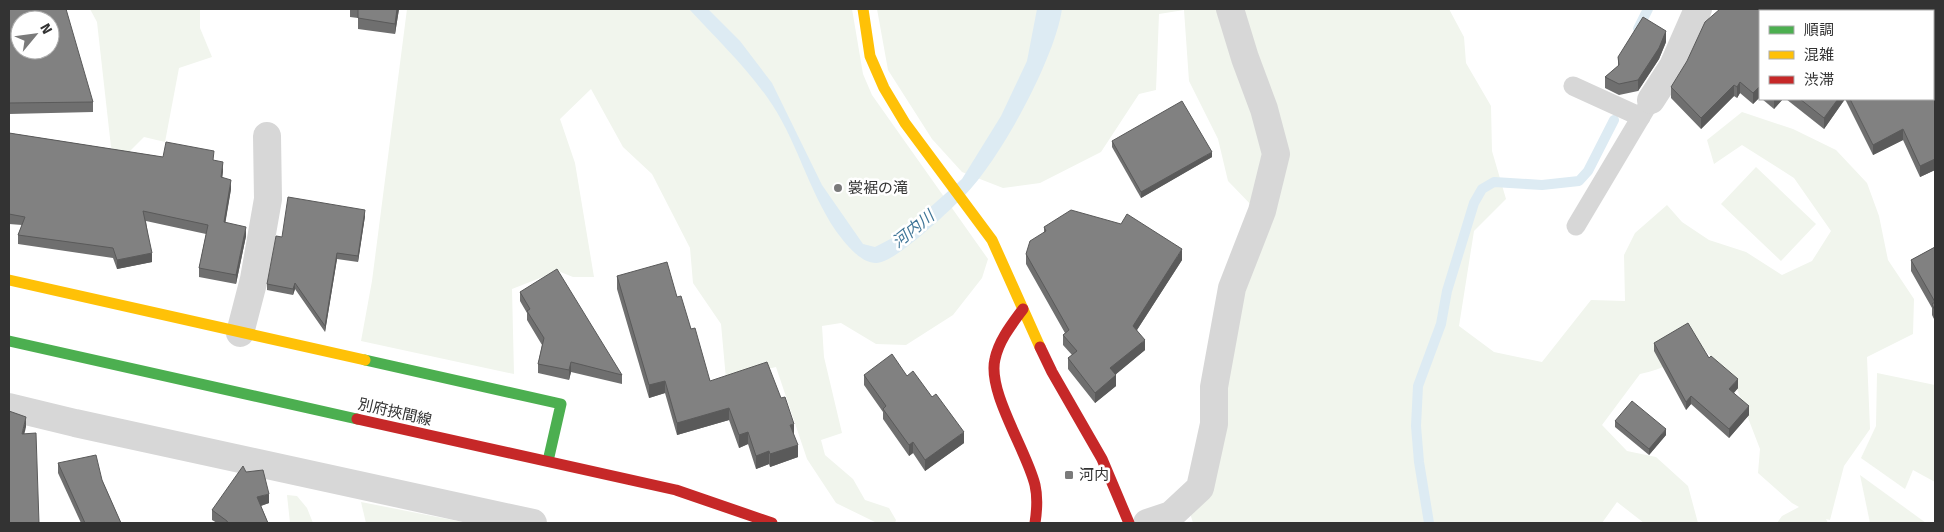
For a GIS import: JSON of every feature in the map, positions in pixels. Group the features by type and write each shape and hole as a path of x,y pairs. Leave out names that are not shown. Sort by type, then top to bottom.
{"street":[{"path":"863,9 870,56 884,88 905,122 992,240 1052,372 1102,459 1129,523"},
{"path":"1148,523 1171,515 1200,488 1214,424 1214,387 1232,288 1262,211 1276,154 1264,109 1245,58 1230,9"},
{"path":"1646,109 1673,66 1698,9"},
{"path":"240,333 254,279 268,199 267,136"},
{"path":"9,280 561,404 548,461"},
{"path":"1023,308 1005,333 994,360 997,390 1036,488 1038,510 1035,523"},
{"name":"別府挾間線","path":"9,341 676,490 772,523"},
{"path":"9,407 533,523"}],"lane":[{"path":"1573,86 1646,109 1576,226"}],"shaded area":[{"path":"90,9 200,9 200,28 212,57 179,68 165,142 144,137 121,160 111,147 97,22"},
{"path":"407,9 852,9 863,74 872,95 988,259 982,278 953,315 906,345 876,344 841,323 822,326 824,357 842,433 821,440 825,455 853,479 865,500 889,508 896,520 895,523 877,523 836,503 807,459 776,367 726,379 721,324 693,283 690,248 652,174 623,147 591,89 560,119 575,163 594,277 573,277 558,271 512,289 514,374 361,341 372,281"},
{"path":"877,9 1221,9 1267,151 1256,210 1228,181 1218,139 1189,81 1184,10 1159,14 1156,90 1139,94 1101,152 1040,183 1003,188 962,172 932,139 888,70"},
{"path":"1238,9 1449,9 1464,37 1466,63 1491,106 1492,151 1506,199 1474,231 1459,326 1494,352 1542,362 1591,300 1625,301 1624,255 1635,233 1667,205 1682,222 1709,240 1746,252 1782,275 1812,261 1831,231 1794,178 1742,145 1714,164 1707,140 1742,112 1793,129 1836,150 1867,183 1879,216 1888,260 1914,299 1913,334 1867,357 1870,429 1844,466 1830,520 1826,519 1828,523 1777,523 1782,516 1799,507 1758,473 1760,449 1735,384 1705,350 1657,370 1640,374 1602,425 1627,451 1656,457 1688,486 1698,523 1644,523 1617,502 1602,523 1193,523 1190,513 1235,301 1272,209"},
{"path":"1756,167 1816,224 1781,261 1721,204"},
{"path":"1877,373 1935,385 1935,482 1913,470 1905,489 1861,458 1876,426"},
{"path":"1860,475 1926,523 1870,523"},
{"path":"287,495 297,496 307,508 313,523 290,523"},
{"path":"361,502 468,523 366,523"}],"water":[{"name":"河内川","path":"689,9 708,9 740,41 772,83 822,185 863,244 875,247 900,234 962,179 1001,116 1027,61 1037,9 1062,9 1057,30 1036,82 1007,138 991,163 975,184 932,226 894,256 876,263 864,260 859,256 836,231 817,198 786,129 767,97 739,62"}],"building":[{"path":"9,9 66,9 93,102 9,103"},
{"path":"358,9 397,9 395,24 358,18"},
{"path":"1720,9 1912,10 1759,10 1759,87 1753,93 1740,82 1737,87 1734,85 1701,118 1671,87 1687,61 1705,22"},
{"path":"1643,17 1666,31 1659,48 1638,80 1619,84 1605,77 1619,65 1618,57"},
{"path":"1934,50 1935,159 1920,166 1903,129 1873,145 1850,100 1934,100"},
{"path":"1801,100 1837,100 1824,118"},
{"path":"1182,101 1212,152 1141,192 1112,141"},
{"path":"9,133 163,157 166,142 214,151 213,160 223,162 221,177 231,180 224,222 246,227 236,275 199,268 208,225 143,211 152,253 117,260 113,248 18,235 25,217 9,214"},
{"path":"288,197 365,210 358,256 337,253 325,326 295,283 293,289 267,284 276,236 282,237"},
{"path":"1071,210 1121,224 1127,214 1182,249 1133,326 1145,340 1110,368 1116,375 1095,393 1068,358 1077,351 1063,335 1069,330 1026,254 1030,241 1046,231 1044,227"},
{"path":"1935,247 1935,302 1911,260"},
{"path":"667,262 677,297 681,296 691,329 695,328 710,381 767,362 781,398 785,397 794,424 790,425 798,445 770,454 769,451 756,456 748,432 739,435 729,408 677,423 665,381 649,385 617,276"},
{"path":"557,269 622,375 571,362 569,370 538,364 544,338 527,311 530,309 520,292"},
{"path":"1688,323 1709,358 1711,356 1738,379 1729,389 1749,406 1729,429 1691,396 1686,402 1654,343"},
{"path":"892,354 907,376 913,371 932,397 936,394 964,432 925,460 913,442 909,445 883,409 886,406 864,375"},
{"path":"1632,401 1666,429 1649,449 1615,421"},
{"path":"9,411 26,417 22,434 36,433 39,523 9,523"},
{"path":"96,455 102,480 121,523 85,523 58,463"},
{"path":"243,466 246,472 263,470 269,494 257,497 268,523 228,523 212,510"}],"waterway":[{"path":"1638,29 1648,9"},
{"path":"1429,523 1419,462 1416,426 1418,386 1441,324 1447,291 1474,203 1482,189 1494,182 1542,185 1579,181 1588,171 1614,120"}],"traffic: fast":[{"path":"9,341 357,419"},
{"path":"365,360 561,404 548,461"}],"traffic: slow":[{"path":"863,9 870,56 884,88 905,123 992,240 1040,347"},
{"path":"9,280 365,360"}],"traffic: jam":[{"path":"1023,309 1006,332 1000,345 995,359 994,372 1002,404 1031,471 1035,485 1037,495 1035,523"},
{"path":"1040,347 1052,372 1102,459 1129,523"},
{"path":"357,419 676,490 772,523"}],"place":[{"name":"裳裾の滝","path":"838,188"},
{"name":"河内","path":"1069,475"}]}
